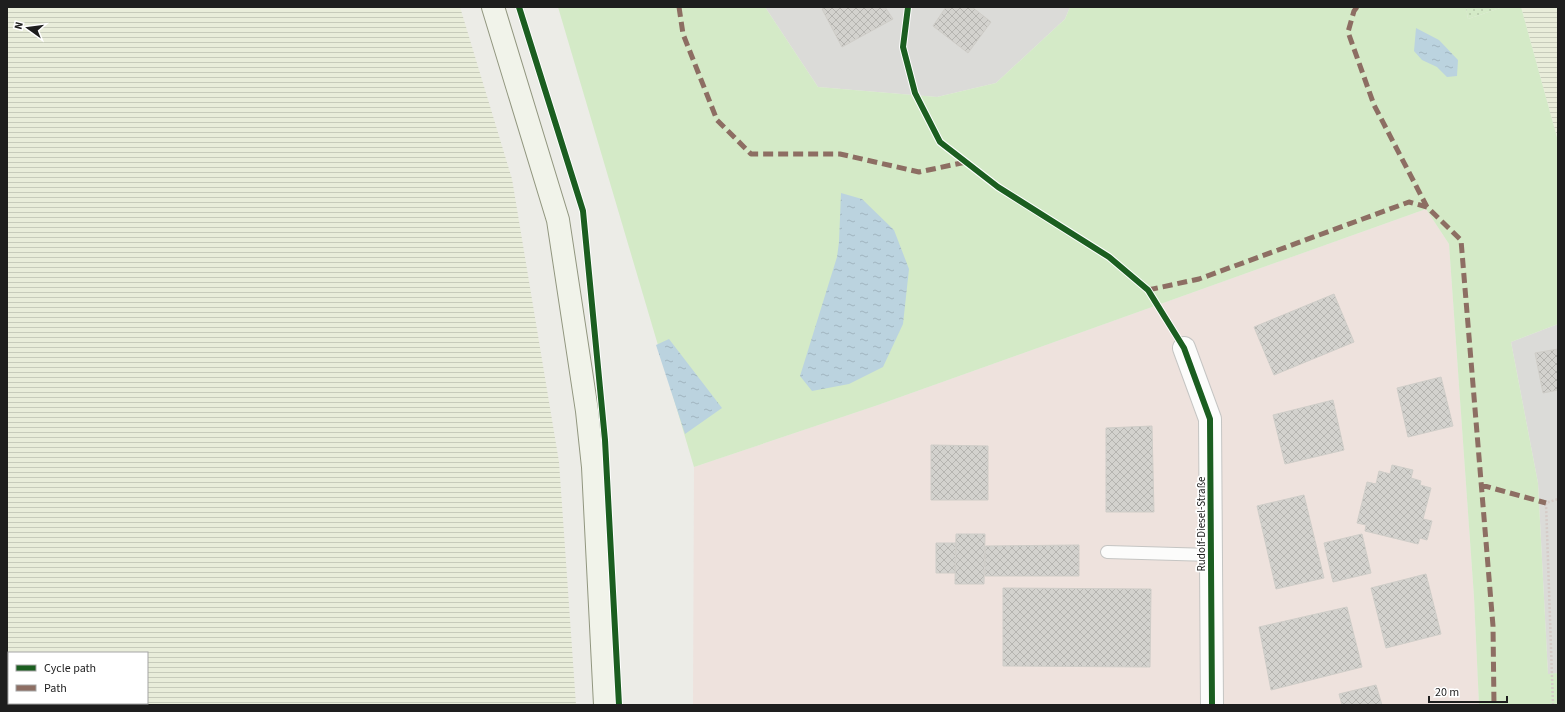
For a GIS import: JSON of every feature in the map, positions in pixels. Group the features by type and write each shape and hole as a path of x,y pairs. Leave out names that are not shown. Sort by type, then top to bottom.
{"main road":[{"path":"493,7 558,220 587,410 593,467 605,705"}],"street":[{"name":"Rudolf-Diesel-Straße","path":"1184,348 1210,419 1212,705"}],"lane":[{"path":"1107,552 1211,555"}],"path":[{"path":"1553,705 1546,503 1558,499"}],"shaded area":[{"path":"765,7 1070,7 1065,19 996,83 937,97 818,87"},
{"path":"1426,209 1449,244 1474,597 1479,705 693,705 694,467 878,405"},
{"path":"1558,324 1558,673 1548,675 1538,483 1511,342"}],"green space":[{"path":"7,7 460,7 512,179 559,462 576,705 7,705"},
{"path":"558,7 765,7 818,87 937,97 996,83 1065,19 1070,7 1466,7 1468,19 1503,7 1521,7 1558,141 1558,324 1511,342 1538,483 1548,674 1558,673 1558,705 1479,705 1474,597 1449,244 1426,209 878,405 694,467"},
{"path":"1466,7 1503,7 1468,19"},
{"path":"1521,7 1558,7 1558,141"}],"water":[{"path":"1416,28 1439,40 1458,60 1457,76 1447,77 1437,67 1422,60 1414,51"},
{"path":"841,193 862,199 894,230 909,269 903,324 883,367 849,384 812,391 800,376 837,257"},
{"path":"669,339 722,408 685,434 656,345"}],"building":[{"path":"825,7 885,7 893,19 842,47 822,9"},
{"path":"946,7 972,7 991,22 968,53 933,26"},
{"path":"1334,294 1354,342 1274,375 1254,327"},
{"path":"1558,349 1558,390 1543,393 1535,353"},
{"path":"1441,377 1453,426 1408,437 1397,388"},
{"path":"1333,400 1344,450 1285,464 1273,415"},
{"path":"1152,426 1154,512 1106,512 1106,428"},
{"path":"931,445 988,446 988,500 931,500"},
{"path":"1392,465 1413,470 1411,478 1421,481 1420,485 1431,488 1423,519 1432,521 1427,540 1420,538 1418,544 1365,531 1366,525 1357,523 1367,482 1376,484 1379,471 1390,474"},
{"path":"1304,495 1324,578 1276,589 1257,506"},
{"path":"956,534 985,534 984,584 955,584"},
{"path":"1362,534 1371,573 1333,582 1324,543"},
{"path":"936,543 956,543 955,573 936,573"},
{"path":"1079,545 1079,576 985,576 985,546"},
{"path":"1426,574 1441,634 1386,648 1371,588"},
{"path":"1003,588 1151,589 1150,667 1003,666"},
{"path":"1347,607 1362,667 1271,690 1259,627"},
{"path":"1376,685 1382,705 1342,705 1339,694"}],"marked path":[{"path":"679,7 683,34 717,120 751,154 840,154 919,172 966,162"},
{"path":"1357,7 1354,11 1348,32 1374,105 1427,207"},
{"path":"1148,290 1199,279 1409,202 1427,207 1461,240 1493,626 1494,705"},
{"path":"1481,485 1546,503"}],"cycle path":[{"path":"519,7 583,211 605,440 619,705"},
{"path":"908,7 903,47 915,93 940,142 998,187 1109,257 1148,290 1184,348 1210,419 1212,705"}]}
